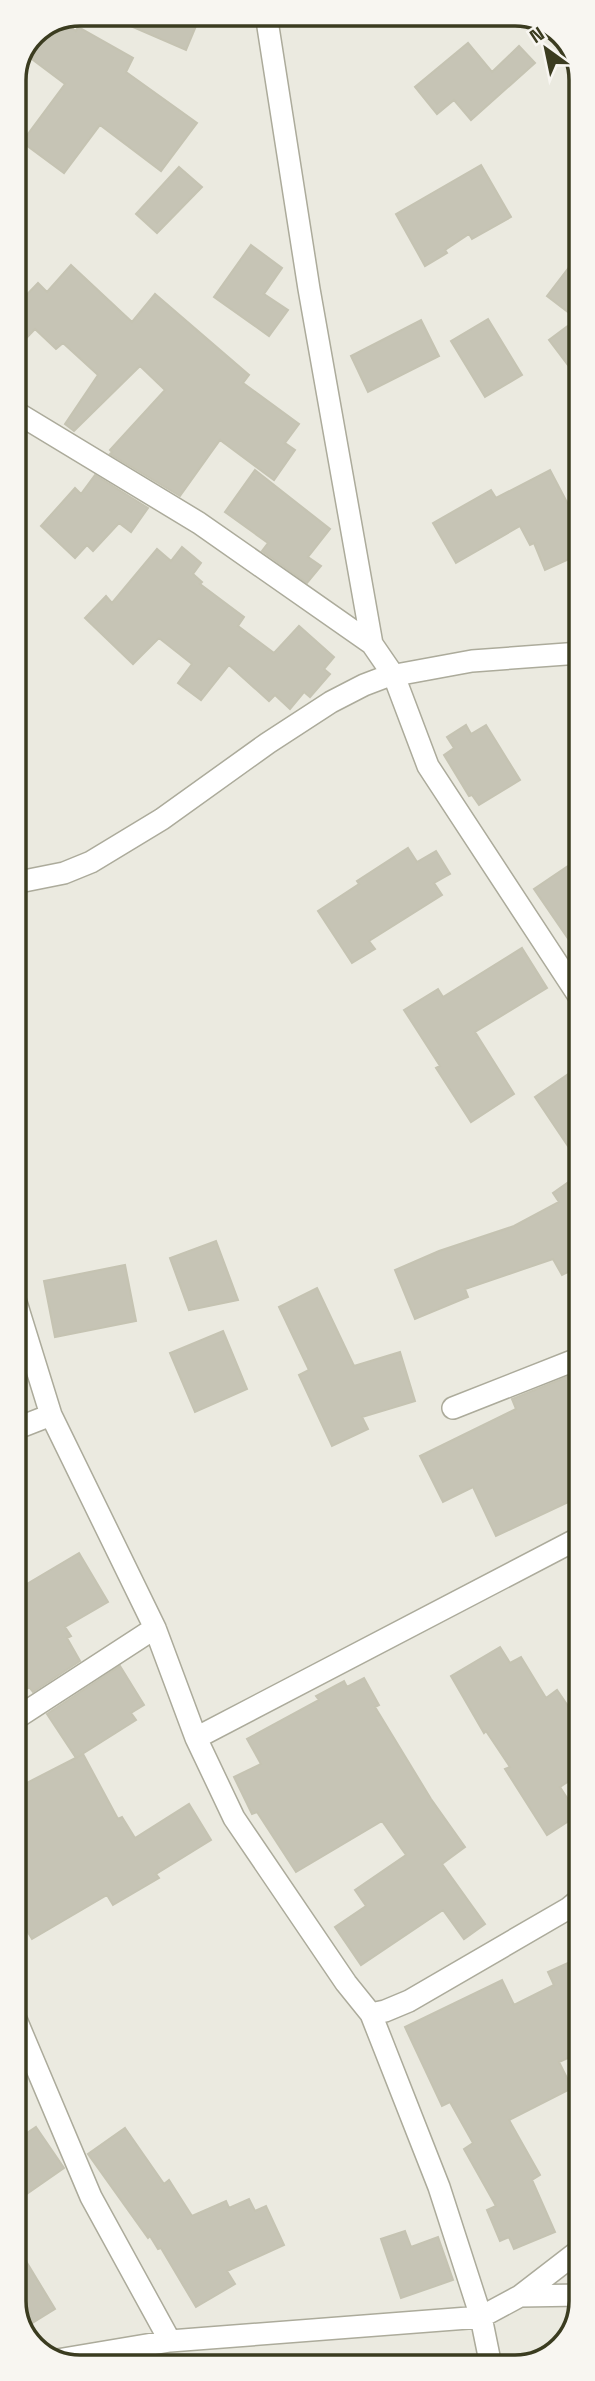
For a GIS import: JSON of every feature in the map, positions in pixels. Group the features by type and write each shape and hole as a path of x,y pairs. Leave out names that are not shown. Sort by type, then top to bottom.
{"street":[{"path":"268,26 305,262 372,644"},
{"path":"26,418 199,523 372,644 394,676 428,766 569,981"},
{"path":"26,881 64,873 91,862 162,819 268,743 331,702 364,685 394,676 472,662 569,654"},
{"path":"26,1334 51,1415 155,1628 195,1738 234,1818 346,1983 371,2014 439,2187 481,2317 489,2355"},
{"path":"453,1408 569,1362"},
{"path":"26,1425 51,1415"},
{"path":"195,1738 569,1543"},
{"path":"26,1712 155,1628"},
{"path":"371,2014 409,2001 569,1908"},
{"path":"26,2043 91,2197 170,2341"},
{"path":"87,2355 170,2341 481,2317 520,2296 569,2258"},
{"path":"520,2296 569,2295"}],"building":[{"path":"131,26 196,26 186,50"},
{"path":"70,27 76,31 78,27 133,58 126,72 197,123 161,171 100,125 64,173 26,145 26,137 65,84 31,58 50,35"},
{"path":"468,43 492,72 519,46 535,63 471,120 454,100 437,114 415,87"},
{"path":"481,165 511,217 472,239 469,234 445,250 447,253 425,266 396,214"},
{"path":"179,167 202,187 157,233 136,214"},
{"path":"251,245 282,268 264,294 288,310 269,336 214,297"},
{"path":"71,265 132,322 155,294 249,375 243,383 299,424 285,443 295,450 274,480 220,440 180,496 110,454 110,450 165,390 140,366 74,431 65,424 98,375 63,343 56,349 35,329 26,338 26,296 38,283 47,292"},
{"path":"569,267 569,313 547,296"},
{"path":"488,319 522,375 485,397 451,341"},
{"path":"421,320 439,356 368,392 351,356"},
{"path":"569,325 569,366 549,340"},
{"path":"255,470 330,529 308,557 321,566 307,583 262,551 268,543 225,512"},
{"path":"550,470 569,506 569,559 545,570 534,543 530,545 520,526 456,563 433,523 491,490 496,498"},
{"path":"95,475 148,508 131,532 119,523 93,551 87,545 75,558 41,526 75,488 81,494"},
{"path":"182,547 201,563 193,574 202,582 200,584 244,617 238,626 274,653 299,626 334,657 324,669 330,674 310,697 304,692 290,709 275,695 269,701 229,665 201,700 178,683 192,664 159,638 133,664 85,618 106,596 112,603 157,549 171,561"},
{"path":"466,725 471,734 486,725 520,780 479,805 472,795 469,796 444,755 454,748 447,737"},
{"path":"408,848 417,862 436,851 450,874 434,883 442,895 369,941 375,949 352,963 318,911 359,884 357,881"},
{"path":"569,865 569,940 534,889"},
{"path":"522,948 547,988 475,1032 514,1094 471,1122 436,1068 440,1066 404,1010 438,989 443,997"},
{"path":"569,1074 569,1148 535,1097"},
{"path":"569,1182 569,1272 562,1275 553,1259 465,1289 468,1297 415,1319 395,1270 439,1251 514,1226 559,1202 553,1193"},
{"path":"216,1241 238,1300 189,1310 170,1258"},
{"path":"125,1265 136,1321 55,1337 44,1281"},
{"path":"317,1288 354,1366 400,1352 415,1401 362,1417 368,1429 332,1446 299,1375 309,1370 279,1307"},
{"path":"223,1331 247,1389 195,1412 170,1353"},
{"path":"567,1377 569,1502 496,1536 473,1487 443,1502 420,1456 516,1409 512,1399"},
{"path":"79,1553 108,1602 65,1627 71,1636 67,1638 80,1661 33,1692 29,1687 26,1689 26,1584"},
{"path":"500,1647 510,1663 521,1657 546,1698 557,1690 569,1708 569,1781 560,1787 569,1801 569,1821 547,1835 505,1769 510,1767 486,1731 484,1733 451,1676"},
{"path":"120,1666 144,1705 131,1713 136,1720 76,1758 47,1714"},
{"path":"364,1678 379,1705 375,1707 431,1799 465,1847 442,1864 485,1924 464,1939 443,1910 361,1965 335,1927 366,1906 355,1890 406,1855 382,1821 296,1872 257,1812 252,1814 234,1777 261,1764 247,1739 319,1700 316,1696 344,1681 347,1687"},
{"path":"83,1754 118,1819 122,1817 135,1838 189,1804 211,1840 156,1874 159,1878 113,1905 107,1895 32,1939 26,1929 26,1783"},
{"path":"569,1962 569,2057 559,2062 569,2082 569,2090 509,2120 540,2175 532,2180 555,2232 514,2249 509,2237 500,2241 487,2210 496,2206 464,2149 473,2143 450,2102 442,2106 405,2027 502,1980 514,2005 554,1985 548,1972"},
{"path":"36,2127 64,2168 26,2194 26,2134"},
{"path":"125,2128 164,2184 169,2180 192,2216 226,2201 229,2208 249,2199 255,2211 266,2206 284,2245 227,2271 235,2284 196,2307 161,2248 158,2249 150,2236 148,2238 88,2154"},
{"path":"405,2231 411,2247 438,2237 453,2280 401,2298 381,2239"},
{"path":"26,2261 55,2309 32,2323 27,2311"}]}
